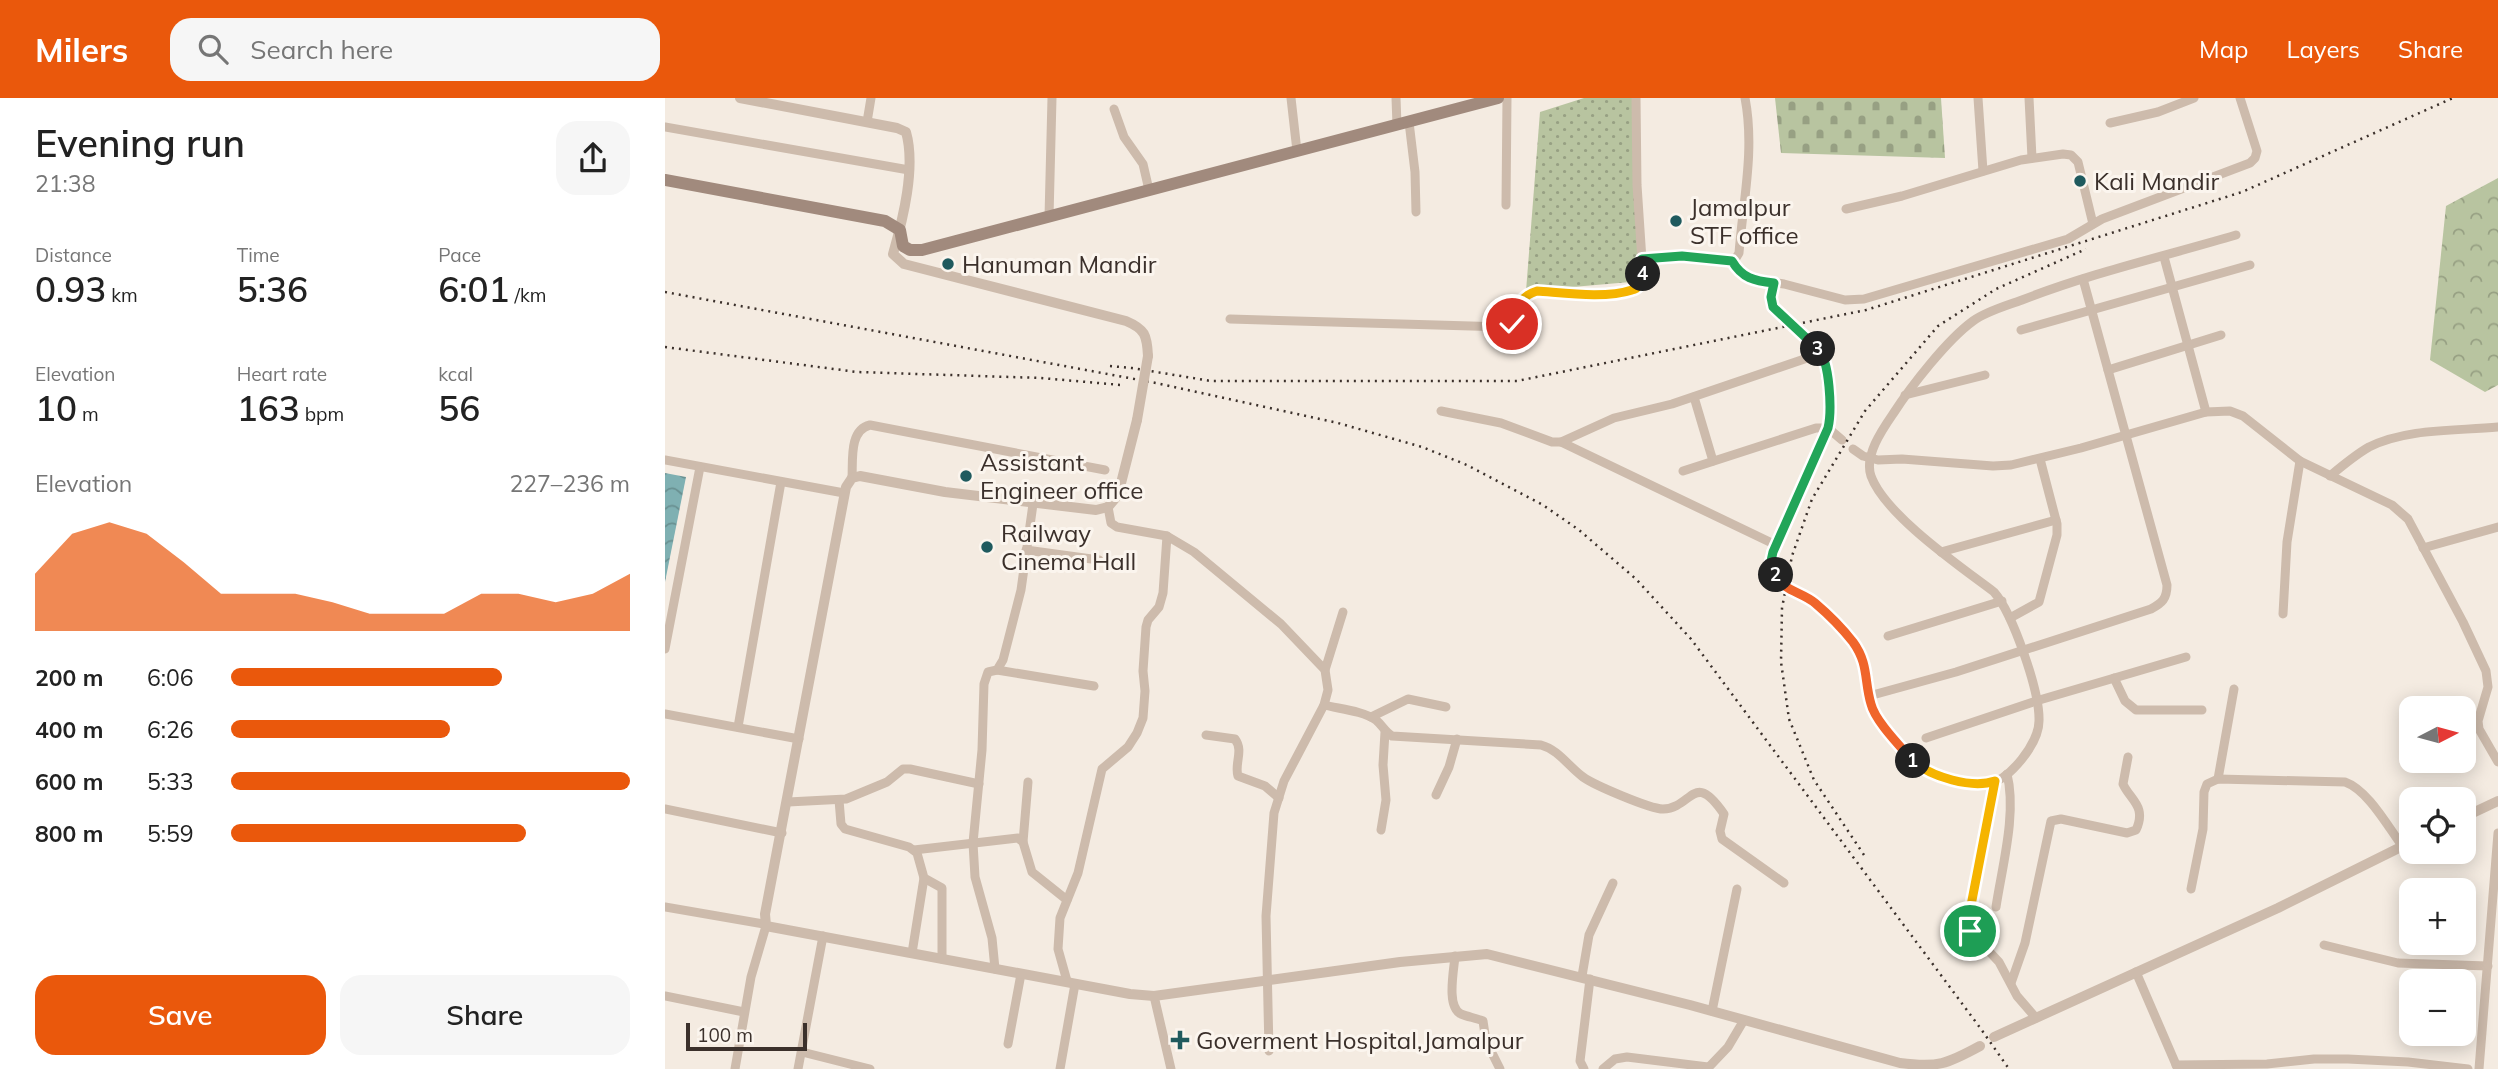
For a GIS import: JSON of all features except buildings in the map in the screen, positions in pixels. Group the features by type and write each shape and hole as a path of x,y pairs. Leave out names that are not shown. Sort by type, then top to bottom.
{"main road":[{"path":"665,180 885,221 900,230 903,246 911,250 922,250 1499,98"}],"street":[{"path":"740,98 906,132 909,170 900,230 893,254 904,264 1126,321 1138,326 1148,343 1137,421 1118,495 1108,507 1096,510 1033,504 945,492 860,476 852,478"},
{"path":"867,122 871,98"},
{"path":"1049,217 1052,98"},
{"path":"1291,98 1297,151"},
{"path":"1396,98 1415,172 1416,212"},
{"path":"1506,205 1507,98"},
{"path":"1230,319 1506,327 1512,324 1516,308 1528,294 1537,291 1602,293 1633,290 1642,281 1636,98"},
{"path":"1732,261 1739,253 1747,188 1749,147 1745,98"},
{"path":"1978,98 1983,171"},
{"path":"2029,98 2032,158"},
{"path":"2110,123 2158,112 2194,98"},
{"path":"1732,261 1738,272 1750,279 1803,288 1845,300 1864,299 2068,239 2093,224 2250,163 2257,151 2240,98"},
{"path":"1114,109 1124,137 1143,163 1149,190"},
{"path":"665,127 909,170"},
{"path":"1846,209 1902,196 2032,158 2063,154 2075,158 2078,162 2093,224"},
{"path":"1774,283 1771,297 1773,307 1822,353 1831,416 1771,561 1780,583 1814,602 1853,643 1863,658 1874,712 1915,764 1940,777 1987,784 2007,774 2022,759 2036,737 2039,721 2036,701 2010,618 1994,592 1912,527 1882,495 1872,478 1870,458 1905,395 1935,359 1972,322 2050,289 2236,235"},
{"path":"914,267 922,250"},
{"path":"1642,259 1682,256 1732,261"},
{"path":"2164,257 2206,412"},
{"path":"2021,330 2250,265"},
{"path":"1870,696 2151,609 2162,603 2167,595 2167,585 2083,279"},
{"path":"2108,370 2221,335"},
{"path":"1441,411 1501,423 1552,442 1561,442 1614,418 1695,397 1822,353"},
{"path":"1905,395 1985,375"},
{"path":"1695,397 1713,461"},
{"path":"1853,449 1870,458 1993,466 2040,459 2206,412 2230,411 2243,416 2300,461 2401,511 2408,519 2486,671 2488,687 2478,721 2479,729 2498,762"},
{"path":"735,1069 744,1012 765,925 845,493 852,478 856,433 862,427 870,425 1105,470"},
{"path":"2330,476 2356,455 2383,442 2410,435 2498,427"},
{"path":"1683,471 1807,430 1828,428 1842,440"},
{"path":"1561,442 1776,545"},
{"path":"2010,618 2039,602 2057,535 2056,520 2040,459"},
{"path":"665,460 845,493"},
{"path":"2283,614 2287,542 2300,461"},
{"path":"665,649 700,467"},
{"path":"738,727 782,482"},
{"path":"997,670 1003,660 1021,590 1033,504"},
{"path":"1108,507 1111,523 1117,527 1167,536 1194,552 1281,624 1325,670"},
{"path":"1941,552 2056,520"},
{"path":"2423,548 2498,527"},
{"path":"1060,1069 1071,982 1058,949 1059,918 1078,873 1102,769 1128,747 1143,718 1146,627 1148,620 1159,607 1163,593 1167,536"},
{"path":"1026,550 1099,560"},
{"path":"1888,636 2002,601"},
{"path":"1269,1051 1266,916 1271,832 1284,782 1325,705 1328,690 1325,670 1343,612"},
{"path":"1926,738 2036,701 2186,657"},
{"path":"995,969 992,938 975,877 973,843 984,684 988,672 997,670 1094,686"},
{"path":"2114,678 2125,701 2136,710 2202,710"},
{"path":"2218,779 2234,690"},
{"path":"1371,717 1408,699 1447,707"},
{"path":"1325,705 1371,717 1379,722 1385,732 1383,765 1386,800 1381,830"},
{"path":"665,714 799,739"},
{"path":"1385,732 1399,737 1524,742 1548,747 1595,784 1656,808 1674,807 1700,791 1724,814 1720,831 1722,839 1784,883"},
{"path":"1206,735 1235,739 1239,744 1236,772 1238,776 1265,786 1279,798"},
{"path":"1436,795 1449,767 1457,739"},
{"path":"2011,983 2025,943 2052,821 2061,819 2127,833 2136,830 2139,825 2137,804 2123,784 2128,757"},
{"path":"788,802 839,800 859,796 887,782 903,769 922,769 979,784"},
{"path":"1996,907 2009,813 2010,786 2007,774"},
{"path":"2191,889 2203,829 2204,792 2207,784 2218,779 2345,782 2365,796 2399,835"},
{"path":"1995,781 1968,926 1999,962 2017,996 2036,1018"},
{"path":"1028,782 1023,842 1032,872 1067,901"},
{"path":"839,800 841,824 845,829 909,846 914,850 924,877 912,953"},
{"path":"2476,811 2498,801"},
{"path":"665,808 782,833"},
{"path":"2479,1069 2498,834"},
{"path":"914,850 1012,837 1023,842"},
{"path":"1994,1037 2278,908 2399,848"},
{"path":"924,877 940,885 944,895 943,959"},
{"path":"1584,1069 1580,1061 1589,935 1613,883"},
{"path":"1712,1011 1737,889"},
{"path":"665,907 1021,974 1154,996 1455,956 1499,956 1586,977 1899,1063 1944,1065 1980,1046"},
{"path":"798,1069 823,936"},
{"path":"2324,945 2398,962 2488,966"},
{"path":"1455,956 1452,995 1455,1008 1461,1014 1484,1022 1486,1041 1500,1069"},
{"path":"2136,972 2177,1067 2348,1059 2468,1069"},
{"path":"1008,1044 1021,974"},
{"path":"665,996 744,1012"},
{"path":"1154,996 1171,1069"},
{"path":"1603,1069 1615,1059 1627,1057 1707,1068 1728,1047 1744,1020"},
{"path":"801,1052 870,1069"}],"green space":[{"path":"1584,98 1636,98 1642,281 1526,291 1540,112"},
{"path":"1775,98 1941,98 1945,158 1781,153"},
{"path":"2498,178 2498,385 2485,392 2430,360 2446,206"}],"water":[{"path":"665,473 686,477 665,582"}],"railway":[{"path":"1110,366 1211,381 1517,381 1866,310 2242,192 2453,98"},
{"path":"1864,855 1814,780 1789,719 1781,662 1782,608 1792,556 1812,499 1865,411 1938,326 1996,289 2086,249"},
{"path":"665,292 1156,383 1338,423 1422,447 1467,465 1543,505 1579,530 1636,579 1691,639 2009,1069"},
{"path":"665,347 857,372 1041,378 1121,385"}],"place":[{"name":"Kali Mandir","path":"2080,181"},
{"name":"Jamalpur STF office","path":"1676,221"},
{"name":"Hanuman Mandir","path":"948,264"},
{"name":"Assistant Engineer office","path":"966,476"},
{"name":"Railway Cinema Hall","path":"987,547"},
{"name":"Goverment Hospital,Jamalpur","path":"1180,1040"}],"route":[{"path":"1512,324 1521,299 1537,291 1587,294 1633,290 1642,281 1642,259 1682,256 1732,261 1738,272 1750,279 1774,283 1771,297 1773,307 1822,353 1831,416 1781,531 1771,561 1780,583 1814,602 1853,643 1863,658 1874,712 1915,764 1940,777 1987,784 1995,781 1968,921 1970,931"}]}
